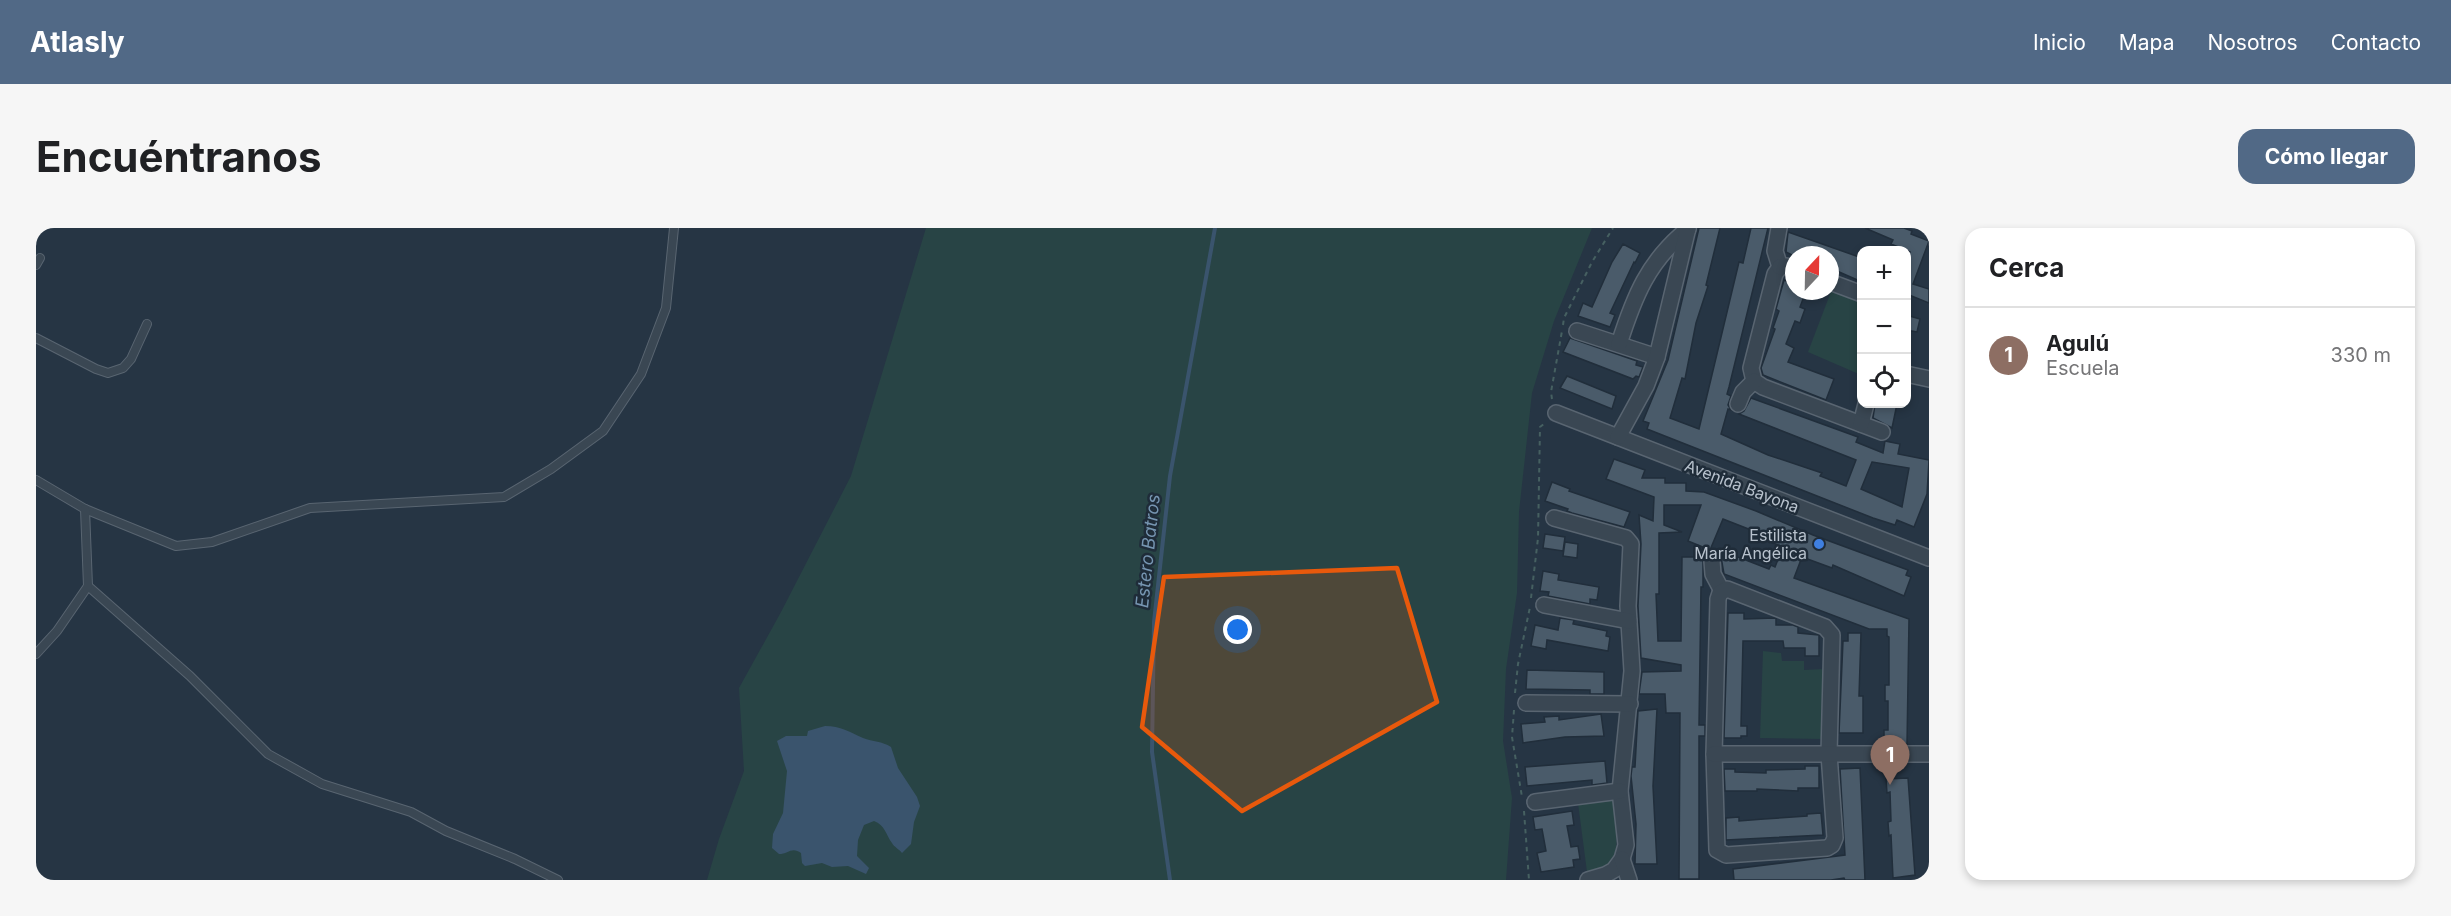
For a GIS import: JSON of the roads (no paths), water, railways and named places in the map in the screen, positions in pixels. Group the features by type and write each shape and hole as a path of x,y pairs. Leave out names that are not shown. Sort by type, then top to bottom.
{"street":[{"path":"1619,344 1633,303 1648,272 1664,251 1688,228"},
{"path":"1618,437 1642,392 1657,357 1688,228"},
{"path":"1779,228 1775,251 1785,265"},
{"path":"1785,269 1775,274 1751,368 1754,381 1762,387 1882,432"},
{"path":"1839,285 1857,292"},
{"path":"1577,330 1657,357"},
{"path":"1911,375 1929,380"},
{"path":"1738,404 1743,392 1754,381"},
{"path":"1861,424 1865,408"},
{"name":"Avenida Bayona","path":"1556,413 1929,558"},
{"path":"1554,518 1626,538 1630,542 1629,621 1632,671 1620,790 1627,838 1622,859 1610,873 1588,880"},
{"path":"1712,561 1713,574 1722,591"},
{"path":"1730,589 1830,631 1832,638 1829,754 1835,838 1830,847 1726,855 1719,853 1716,846 1714,754 1718,599 1722,591 1730,589"},
{"path":"1544,605 1629,621"},
{"path":"1518,703 1630,704"},
{"path":"1714,754 1929,754"},
{"path":"1527,802 1620,790"},
{"path":"1622,859 1629,880"}],"lane":[{"path":"36,480 85,509 176,546 212,542 310,508 504,497 551,469 603,431 641,374 666,308 674,228"},
{"path":"36,338 108,373 123,368 130,359 147,324"},
{"path":"36,654 57,630 88,586 85,509"},
{"path":"88,586 190,676 268,754 322,784 411,812 446,831 515,859 558,880"}],"water":[{"path":"825,726 840,728 891,747 898,768 917,797 920,806 914,822 911,844 902,853 878,823 874,821 864,825 858,840 857,856 869,868 866,874 848,866 832,867 822,863 805,866 802,863 801,853 798,851 792,850 779,854 772,848 773,834 783,813 787,771 777,741 786,736 807,736 808,731"}],"waterway":[{"name":"Estero Batros","path":"1170,880 1152,752 1154,622 1170,476 1215,228"}],"place":[{"name":"Estilista María Angélica","path":"1819,544"},
{"name":"Agulú","path":"1890,785"}]}
